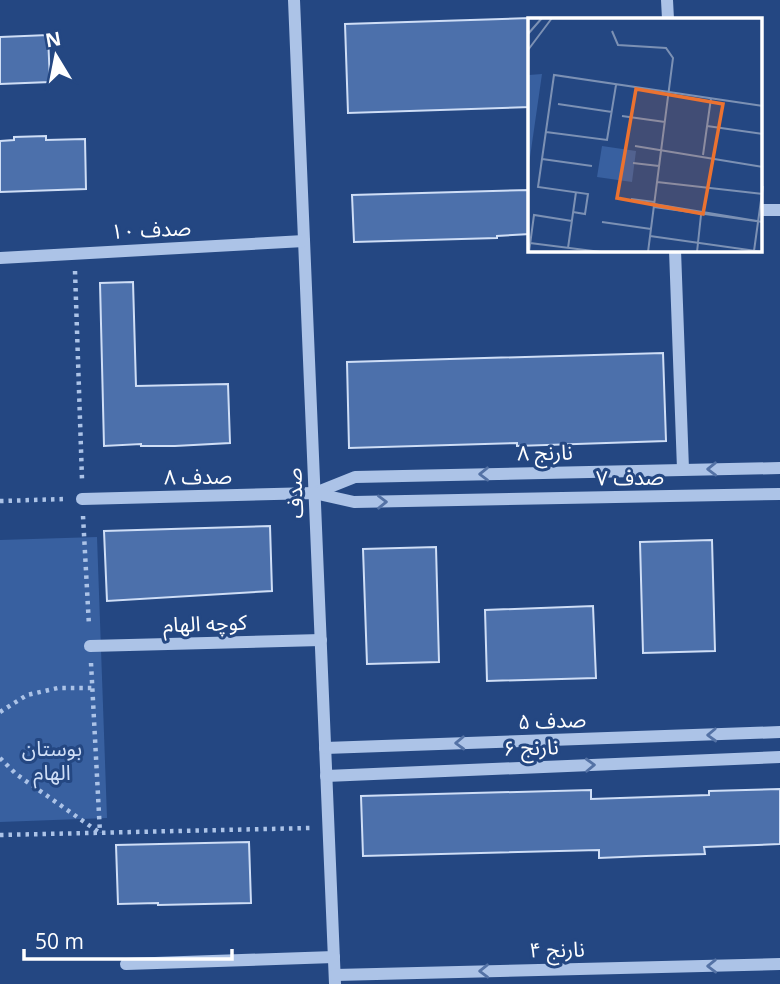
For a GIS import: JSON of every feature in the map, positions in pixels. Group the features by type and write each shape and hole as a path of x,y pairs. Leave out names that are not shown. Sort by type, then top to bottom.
{"street":[{"name":"صدف","path":"294,0 335,979"},
{"path":"667,0 668,18"},
{"path":"762,210 780,210"},
{"name":"صدف ۱۰","path":"0,258 304,241"},
{"path":"676,252 683,470"},
{"name":"نارنج ۸","path":"314,493 355,477 780,468"},
{"name":"صدف ۷","path":"314,493 354,502 780,494"},
{"name":"صدف ۸","path":"82,499 314,493"},
{"name":"کوچه الهام","path":"90,646 321,640"},
{"name":"صدف ۵","path":"325,748 780,732"},
{"name":"نارنج ۶","path":"326,776 780,757"},
{"path":"126,964 334,957"},
{"name":"نارنج ۴","path":"335,979 780,964"}],"path":[{"path":"75,254 82,499 100,833"},
{"path":"0,501 82,499"},
{"path":"0,712 27,695 58,688 92,688"},
{"path":"0,758 16,774 100,833"},
{"path":"0,835 328,828"}],"green space":[{"name":"بوستان الهام","path":"97,537 107,818 0,822 0,540"}],"building":[{"path":"528,18 528,107 348,113 345,24"},
{"path":"48,35 50,82 0,84 0,37"},
{"path":"46,136 46,140 85,139 86,189 0,192 0,141 14,140 14,137"},
{"path":"528,190 528,234 497,238 354,242 352,195"},
{"path":"133,282 136,386 228,384 230,443 104,446 100,283"},
{"path":"663,353 666,441 349,448 347,362"},
{"path":"270,526 272,591 107,601 104,531"},
{"path":"712,540 715,651 643,653 640,542"},
{"path":"436,547 439,662 367,664 363,549"},
{"path":"593,606 596,678 487,681 485,610"},
{"path":"780,789 780,844 704,847 705,854 599,858 599,850 363,856 361,796 591,790 591,799 709,795 709,791"},
{"path":"249,842 251,903 118,904 116,845"}]}
